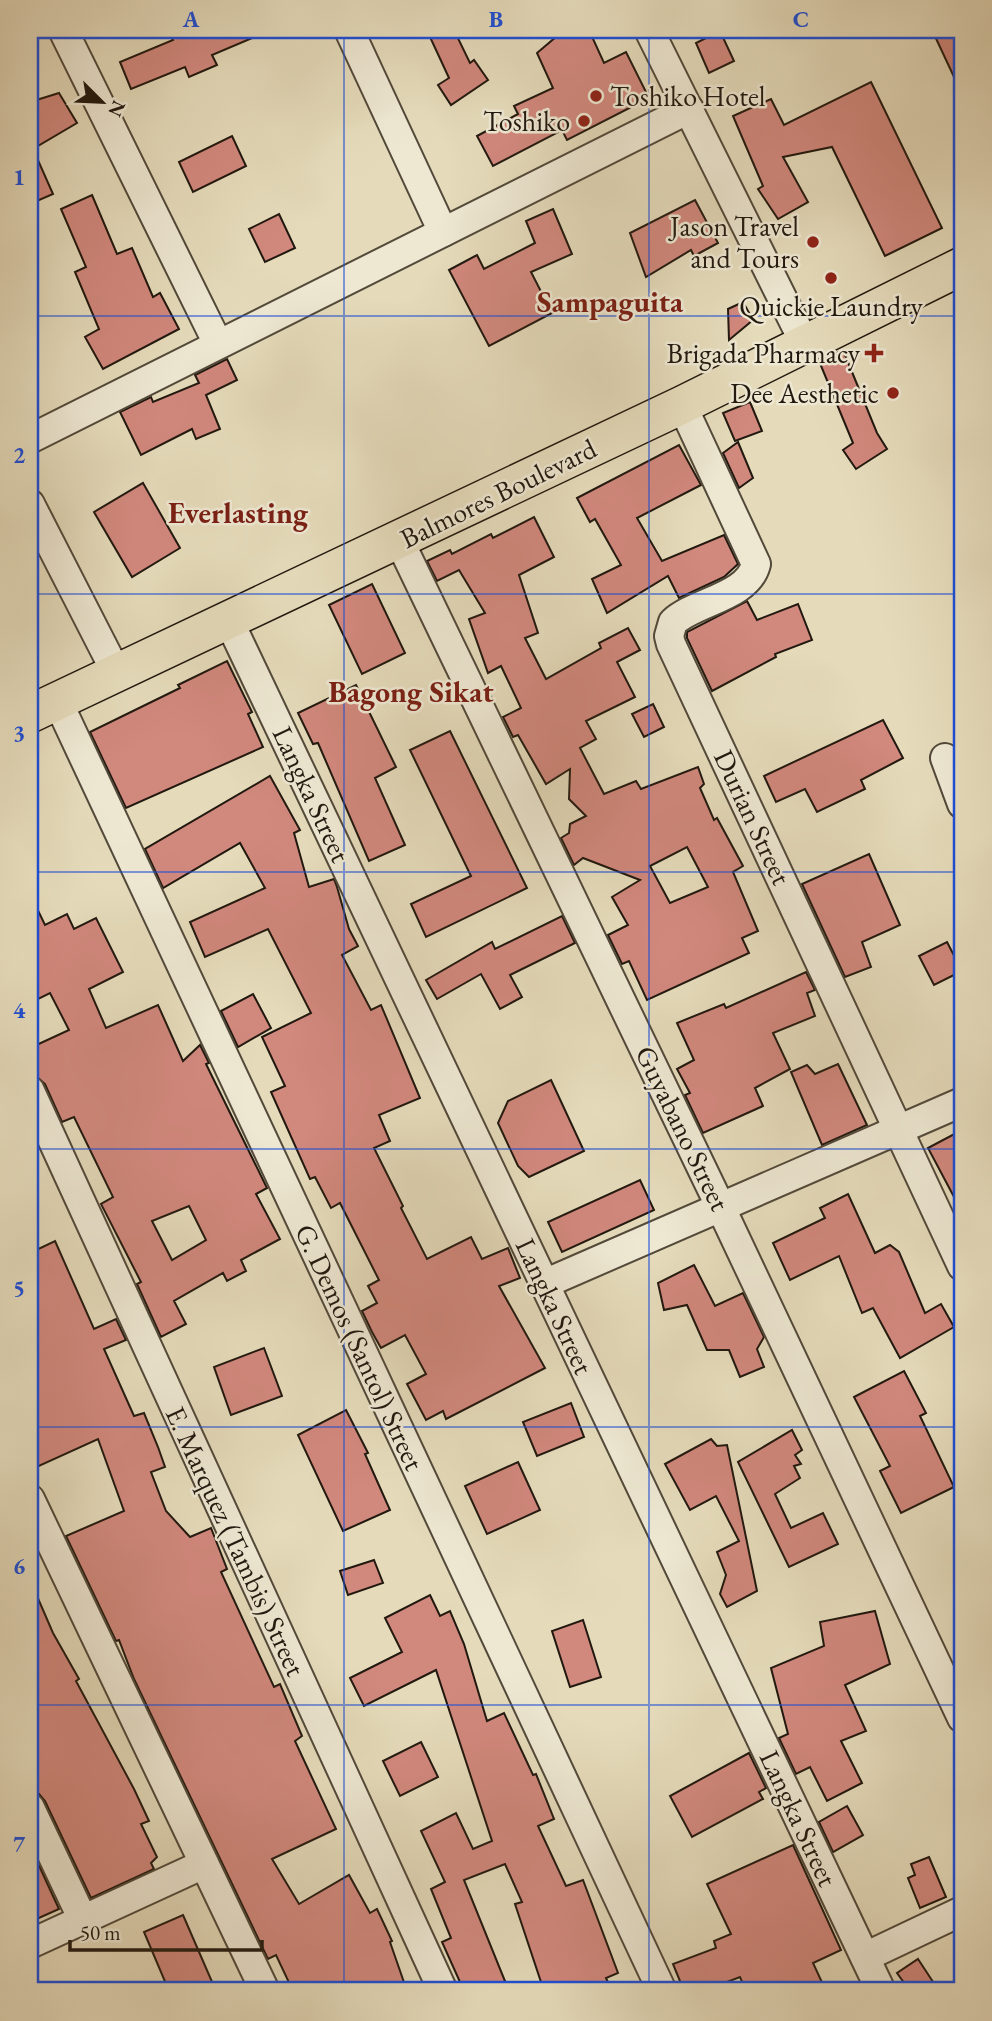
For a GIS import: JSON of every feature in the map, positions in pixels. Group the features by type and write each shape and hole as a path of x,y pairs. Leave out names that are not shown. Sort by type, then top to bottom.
{"main road":[{"name":"Balmores Boulevard","path":"44,708 682,405 962,265"}],"street":[{"path":"63,30 218,344"},
{"path":"349,30 443,232"},
{"path":"649,30 805,344"},
{"path":"30,439 688,109"},
{"name":"Durian Street","path":"682,405 756,564 754,573 743,584 673,622 669,636 671,645 962,1266"},
{"path":"30,504 117,674"},
{"name":"Guyabano Street","path":"399,540 721,1208 962,1718"},
{"name":"Langka Street","path":"229,621 881,1991"},
{"name":"G. Demos (Santol) Street","path":"44,708 662,1991"},
{"path":"945,758 962,804"},
{"name":"E. Marquez (Tambis) Street","path":"30,1091 443,1991"},
{"path":"544,1284 962,1102"},
{"path":"30,1499 265,1991"},
{"path":"30,1808 83,1920"},
{"path":"30,1944 204,1864"},
{"path":"865,1957 962,1911"}],"building":[{"path":"168,30 271,30 212,55 217,65 189,77 185,67 131,89 120,62 173,40"},
{"path":"446,30 454,30 470,63 474,60 488,80 451,105 438,85 449,78 430,37"},
{"path":"556,30 589,30 604,63 626,52 649,98 567,140 562,130 493,166 477,136 518,114 514,106 553,88 537,53 557,36"},
{"path":"932,30 962,30 962,94"},
{"path":"720,31 734,61 709,73 696,43"},
{"path":"871,82 942,228 885,256 832,147 783,157 808,202 778,219 758,189 763,186 733,116 771,99 784,125"},
{"path":"59,93 77,123 33,149 53,194 30,204 30,102"},
{"path":"232,136 246,166 193,192 179,162"},
{"path":"92,195 117,254 132,248 153,297 160,293 179,329 103,369 85,337 99,329 75,272 86,267 61,209"},
{"path":"695,200 718,243 694,256 691,250 646,277 630,233"},
{"path":"553,209 572,254 531,272 552,313 489,346 449,270 477,255 484,269 535,243 526,221"},
{"path":"279,214 295,248 265,262 249,229"},
{"path":"743,302 753,320 729,340 728,309"},
{"path":"843,350 877,433 887,449 856,469 843,450 853,443 819,361"},
{"path":"227,359 237,380 206,395 220,429 196,439 192,429 141,455 120,412 151,397 153,402 199,383 195,375"},
{"path":"750,402 762,431 735,441 723,413"},
{"path":"738,442 753,478 739,488 723,453"},
{"path":"679,445 701,485 637,518 662,561 724,535 738,564 724,577 679,598 668,576 607,613 592,579 621,565 595,519 590,522 577,498"},
{"path":"143,483 180,548 132,577 94,512"},
{"path":"534,517 554,557 519,575 538,633 525,638 546,679 601,648 599,643 628,628 640,650 617,662 635,697 586,721 596,739 580,748 604,794 636,781 641,789 698,767 704,784 700,788 714,820 717,818 743,866 733,872 758,931 742,938 749,953 647,1000 629,961 622,964 608,935 628,925 612,897 640,880 583,858 574,865 561,838 569,833 570,824 586,816 569,799 570,769 546,784 518,735 513,737 503,717 521,708 501,666 488,673 469,619 485,613 459,570 437,581 427,561 450,550 452,554 491,534 493,538","holes":["687,847 708,887 670,903 650,866"]},
{"path":"372,584 405,653 362,674 329,605"},
{"path":"747,601 757,620 798,604 812,640 775,654 776,657 712,691 687,638 687,632"},
{"path":"227,661 252,712 248,714 263,747 126,808 90,732 180,688 178,685"},
{"path":"356,685 396,767 375,778 405,845 369,861 318,743 313,744 298,713"},
{"path":"653,704 664,727 644,737 632,714"},
{"path":"883,720 903,758 861,780 865,789 817,812 805,789 776,802 764,776"},
{"path":"450,731 527,888 426,937 411,904 471,876 410,750"},
{"path":"270,776 300,830 294,833 309,887 334,879 349,929 358,946 342,955 371,1010 381,1005 420,1098 379,1115 390,1141 374,1148 403,1206 401,1208 427,1259 471,1237 482,1259 508,1248 520,1278 499,1286 545,1368 446,1419 443,1411 426,1420 407,1384 426,1374 405,1335 381,1348 372,1332 362,1311 377,1303 368,1286 379,1280 340,1203 331,1208 315,1177 310,1179 271,1092 285,1086 262,1037 311,1013 268,929 205,957 190,922 265,888 240,843 163,888 145,849"},
{"path":"869,854 900,925 862,942 871,967 845,977 802,884"},
{"path":"30,894 45,925 67,914 74,929 96,918 123,972 89,989 106,1028 158,1005 183,1061 200,1045 209,1063 206,1064 267,1188 256,1194 280,1239 241,1260 246,1271 227,1281 223,1273 174,1301 186,1324 161,1337 137,1284 141,1282 101,1204 113,1197 74,1117 62,1122 45,1084 36,1076 30,1063 30,1048 69,1030 50,993 30,1003","holes":["189,1206 206,1240 172,1260 152,1221"]},
{"path":"562,916 575,943 510,975 522,997 500,1009 481,974 437,999 426,980 492,942 495,949"},
{"path":"947,942 962,971 934,985 919,956"},
{"path":"806,972 815,990 807,993 815,1016 773,1033 790,1069 755,1088 763,1106 703,1133 685,1095 690,1093 677,1069 694,1060 677,1023 724,1004 726,1008"},
{"path":"253,994 271,1028 238,1047 221,1011"},
{"path":"838,1064 867,1125 822,1145 791,1072 807,1065 815,1074"},
{"path":"551,1080 584,1151 529,1177 518,1166 498,1123 508,1101"},
{"path":"962,1130 962,1212 928,1148"},
{"path":"640,1180 654,1210 562,1252 548,1222"},
{"path":"848,1194 875,1253 890,1245 899,1252 925,1313 941,1304 954,1327 900,1358 873,1308 862,1313 839,1256 790,1280 773,1243 825,1218 820,1208"},
{"path":"55,1241 94,1329 116,1319 126,1340 104,1349 134,1416 144,1413 158,1447 165,1467 151,1472 166,1511 190,1537 211,1528 227,1569 221,1572 274,1687 280,1684 302,1736 295,1741 336,1829 272,1859 299,1904 349,1875 370,1913 377,1909 392,1941 390,1942 407,1991 293,1991 276,1955 268,1959 134,1679 119,1640 116,1641 66,1536 124,1511 98,1439 30,1470 30,1345 37,1342 30,1326 30,1253"},
{"path":"694,1265 715,1306 743,1293 764,1337 757,1349 764,1367 740,1377 729,1350 707,1350 687,1305 664,1310 658,1283"},
{"path":"264,1348 282,1396 231,1415 214,1367"},
{"path":"904,1371 926,1413 920,1416 954,1487 901,1513 880,1471 890,1466 854,1397"},
{"path":"571,1403 584,1437 537,1456 523,1422"},
{"path":"346,1410 368,1453 365,1454 390,1510 343,1531 298,1435"},
{"path":"792,1430 802,1450 795,1455 801,1464 794,1466 800,1478 775,1494 791,1528 823,1513 838,1544 789,1567 738,1462"},
{"path":"711,1439 717,1446 727,1445 757,1591 727,1607 720,1594 726,1575 717,1552 739,1541 716,1496 690,1510 665,1464"},
{"path":"518,1462 540,1510 487,1534 465,1486"},
{"path":"374,1560 383,1583 348,1595 340,1571"},
{"path":"30,1580 53,1633 79,1679 76,1681 149,1821 141,1824 157,1857 151,1863 154,1869 91,1898 45,1801 39,1794 30,1792"},
{"path":"430,1595 440,1616 450,1611 464,1644 487,1721 504,1713 533,1775 536,1774 554,1819 538,1826 566,1886 583,1880 618,1973 606,1978 612,1991 544,1991 515,1904 522,1902 505,1864 464,1880 509,1991 464,1991 442,1942 451,1938 431,1889 445,1882 421,1831 456,1813 473,1849 492,1841 436,1670 364,1706 350,1678 402,1652 385,1618"},
{"path":"875,1611 890,1664 845,1685 866,1731 841,1741 862,1783 827,1801 810,1767 796,1774 779,1738 788,1734 771,1668 824,1646 820,1622"},
{"path":"583,1620 601,1677 570,1687 552,1631"},
{"path":"421,1742 438,1777 400,1796 383,1761"},
{"path":"749,1753 766,1788 759,1792 763,1799 692,1837 670,1796"},
{"path":"847,1806 863,1835 833,1852 819,1822"},
{"path":"793,1845 841,1950 813,1963 826,1991 746,1991 740,1977 703,1991 684,1991 673,1964 716,1948 714,1941 731,1934 707,1884"},
{"path":"30,1846 59,1909 30,1922"},
{"path":"929,1857 946,1897 920,1908 908,1878 915,1875 911,1864"},
{"path":"183,1915 216,1991 169,1991 144,1932"},
{"path":"918,1959 939,1991 910,1991 897,1973"}],"place":[{"name":"Toshiko Hotel","path":"596,96"},
{"name":"Toshiko","path":"584,121"},
{"name":"Jason Travel and Tours","path":"813,242"},
{"name":"Quickie Laundry","path":"831,278"},
{"name":"Brigada Pharmacy","path":"874,353"},
{"name":"Dee Aesthetic","path":"893,393"}],"district":[{"name":"Sampaguita","path":"610,301"},
{"name":"Everlasting","path":"238,512"},
{"name":"Bagong Sikat","path":"411,691"}]}
